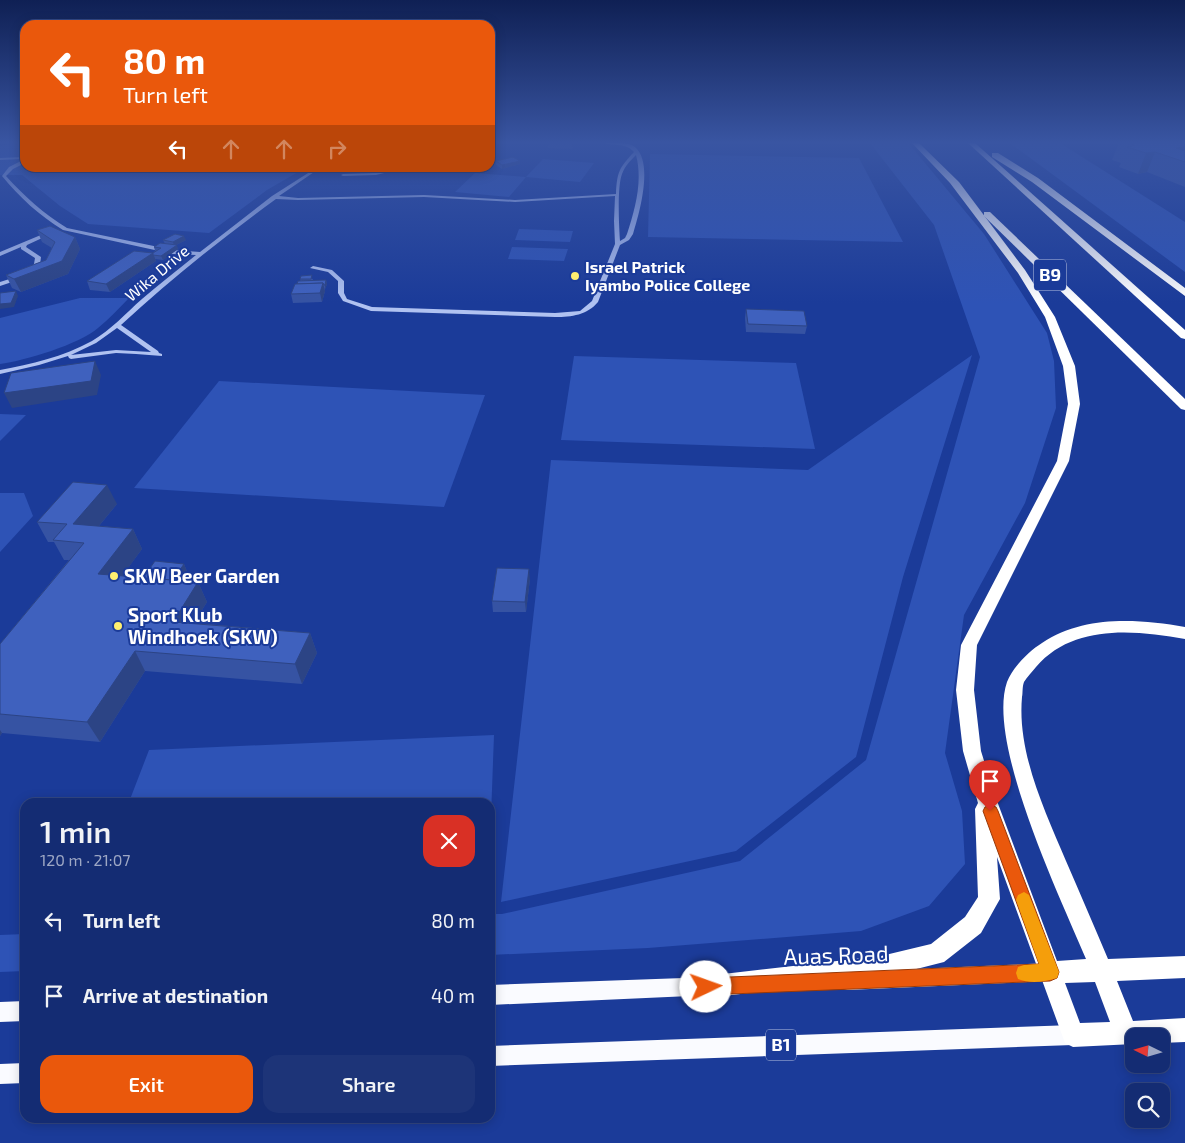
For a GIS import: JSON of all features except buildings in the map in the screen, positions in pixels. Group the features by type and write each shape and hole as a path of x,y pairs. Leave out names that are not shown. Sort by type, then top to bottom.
{"highway":[{"path":"965,196 1022,272 1050,317 1069,366 1074,404 1064,461 969,645 965,690 972,751 984,793 1073,1035"},
{"name":"B9","path":"970,196 1185,406"},
{"name":"B9","path":"1030,196 1185,336"},
{"path":"1057,196 1185,293"},
{"path":"1125,1029 1041,823 1016,746 1012,707 1015,683 1034,655 1060,638 1107,626 1153,627 1185,634"},
{"path":"706,987 881,967 936,954 973,925 989,899 984,793"},
{"name":"Auas Road","path":"1050,972 1185,967"},
{"name":"B1","path":"1170,1031 1185,1030"},
{"name":"B1","path":"1073,1035 1125,1032"}],"main road":[{"name":"Auas Road","path":"495,994 1050,972"},
{"path":"0,1012 20,1012"},
{"name":"B1","path":"495,1056 1073,1035"},
{"path":"0,1074 20,1073"}],"street":[{"path":"23,196 50,220 65,229 173,252 201,254"},
{"path":"274,197 298,200 413,196"},
{"path":"430,196 515,201 594,196"},
{"path":"313,268 330,271 341,281 341,294 345,300 371,309 578,314 590,308 595,302 618,244 617,196"},
{"path":"618,244 627,239 630,234 640,196"},
{"name":"Wika Drive","path":"0,372 79,350 95,342 152,293 274,197"},
{"path":"0,254 65,229"},
{"path":"0,284 24,276 37,265 38,257 24,248 25,243"},
{"path":"47,360 121,350 136,350 160,355 117,325"}],"shaded area":[{"path":"48,196 258,196 209,233 88,224"},
{"path":"649,196 879,196 903,242 648,237"},
{"path":"912,196 953,196 984,234 1047,333 1054,361 1056,408 1025,503 964,615 945,753 962,811 965,864 929,906 861,931 648,948 495,955 495,914 740,861 866,760 980,357 934,225"},
{"path":"1082,196 1144,196 1185,222 1185,272"},
{"path":"519,229 573,231 570,242 515,240"},
{"path":"512,247 568,249 564,261 508,259"},
{"path":"80,298 129,298 90,334 37,356 0,364 0,318"},
{"path":"972,355 903,577 856,757 736,851 501,902 551,460 808,470"},
{"path":"574,356 796,363 815,449 561,440"},
{"path":"219,381 485,395 444,507 134,488"},
{"path":"0,414 26,415 0,441"},
{"path":"0,493 24,493 33,516 0,552"},
{"path":"494,735 492,798 131,798 149,750"},
{"path":"20,934 20,971 0,972 0,935"}],"slow traffic":[{"path":"1024,900 1050,972 1024,973"}],"place":[{"name":"Israel Patrick Iyambo Police College","path":"575,276"},
{"name":"SKW Beer Garden","path":"114,576"},
{"name":"Sport Klub Windhoek (SKW)","path":"118,626"}],"route":[{"path":"706,987 1050,972 990,811"}]}
